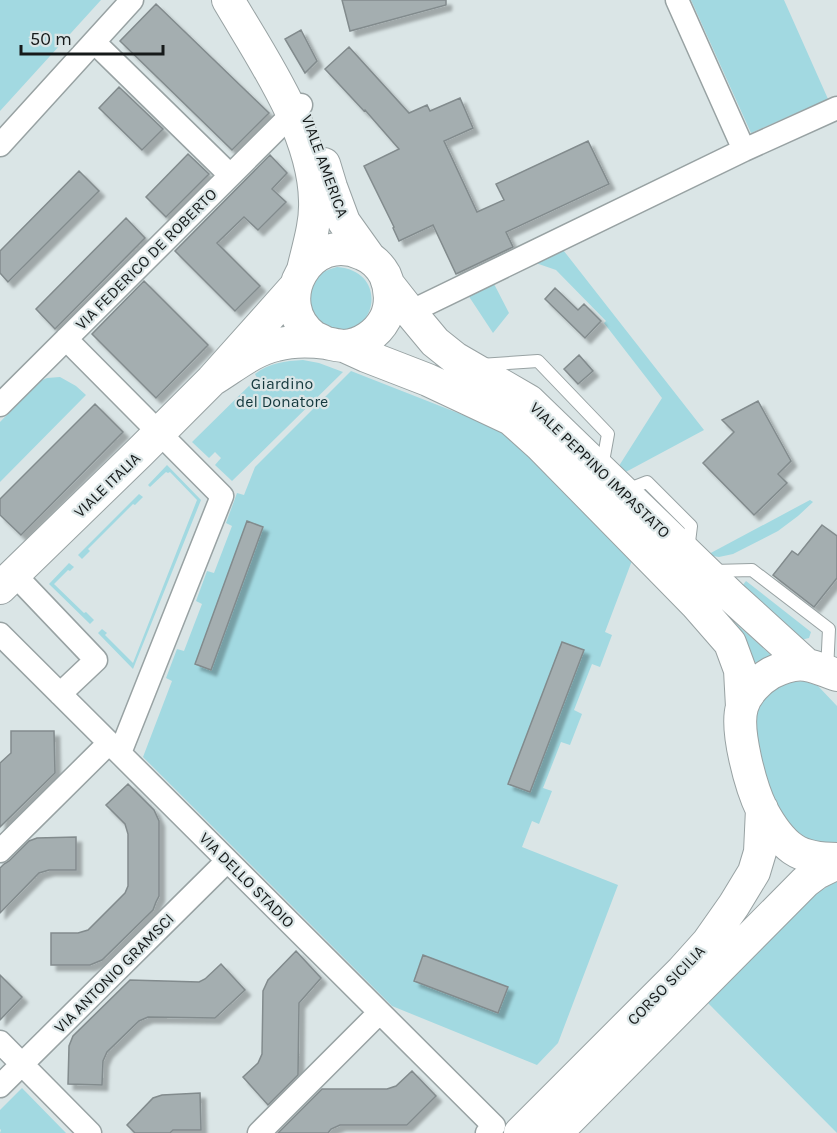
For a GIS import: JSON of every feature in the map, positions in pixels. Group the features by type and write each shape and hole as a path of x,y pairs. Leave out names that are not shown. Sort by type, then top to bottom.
{"main road":[{"name":"VIALE AMERICA","path":"228,0 261,57 318,144 345,222 369,257"},
{"name":"VIALE AMERICA","path":"250,0 297,109 314,180 315,203 311,233 299,279"},
{"path":"341,249 356,251 369,257 381,269 388,284 390,301 386,318 376,332 361,342 276,344 255,353 212,380 299,279 313,259 326,252 341,249"},
{"path":"299,279 294,301 297,315 314,337 335,344"},
{"name":"VIALE PEPPINO IMPASTATO","path":"388,284 435,342 454,358 529,401 696,562 827,674"},
{"name":"VIALE PEPPINO IMPASTATO","path":"335,344 429,380 511,419 540,445 696,604 730,643 740,670 742,707 740,728 752,782 762,809"},
{"name":"VIALE ITALIA","path":"7,581 212,380"},
{"path":"742,707 762,678 776,670 792,666 827,674"},
{"path":"762,809 781,838 793,849 808,856 837,861"},
{"name":"CORSO SICILIA","path":"500,1131 682,971 708,942 734,906 754,872 760,852 762,809"},
{"name":"CORSO SICILIA","path":"556,1133 805,882 837,861"}],"street":[{"path":"0,145 132,0"},
{"path":"677,0 744,150"},
{"path":"94,42 230,175"},
{"path":"410,312 744,150 837,108"},
{"name":"VIA FEDERICO DE ROBERTO","path":"0,405 297,109"},
{"path":"0,851 114,748 222,496 66,339"},
{"path":"7,581 96,660 60,694"},
{"name":"VIA DELLO STADIO","path":"0,634 500,1131"},
{"name":"VIA ANTONIO GRAMSCI","path":"0,1086 227,861"},
{"path":"259,1133 379,1013"},
{"path":"0,1042 90,1133"}],"lane":[{"path":"696,562 752,570 828,629 827,674"}],"green space":[{"path":"0,0 101,0 0,111"},
{"path":"691,0 784,0 828,99 751,133"},
{"path":"560,246 704,430 622,474 617,469 662,398 604,323 606,321 556,270 530,261"},
{"path":"337,267 354,271 365,279 370,290 371,302 368,314 361,324 350,330 336,331 323,326 314,317 310,303 308,293 316,279 322,273"},
{"path":"492,280 509,313 493,333 466,292"},
{"name":"Giardino del Donatore","path":"303,360 343,372 232,481 215,465 221,458 215,452 209,458 192,442 257,378 255,374 278,363"},
{"path":"351,371 509,433 633,558 605,632 612,635 600,667 592,664 574,710 582,714 570,745 561,742 543,788 552,791 539,824 532,821 522,847 618,885 558,1043 537,1065 392,1006 143,757 172,681 166,678 177,649 184,651 202,604 196,601 207,571 214,573 232,526 226,523 237,493 244,495 255,467"},
{"path":"60,377 86,395 0,482 0,422 40,381"},
{"path":"167,465 201,500 133,669 98,633 102,629 107,633 105,635 133,663 197,500 170,472 166,472 150,487 148,485"},
{"path":"139,494 143,497 88,549 90,551 82,559 78,555"},
{"path":"810,500 813,502 778,531 733,554 719,557 707,555"},
{"path":"69,563 74,567 54,584 94,620 90,624 49,584"},
{"path":"746,581 811,632 809,638 801,640 742,586"},
{"path":"712,602 772,656 754,663"},
{"path":"804,681 818,686 837,706 837,845 826,846 800,839 774,804 753,729 755,713 770,691 780,685"},
{"path":"837,881 837,1133 706,1001 817,893"},
{"path":"22,1088 66,1133 0,1133 0,1110"}],"building":[{"path":"342,0 446,0 446,5 350,31"},
{"path":"156,4 269,113 232,150 120,41"},
{"path":"301,30 317,61 305,73 285,39"},
{"path":"349,47 409,113 427,105 430,111 460,98 473,128 444,141 477,212 504,200 496,184 588,141 609,184 506,232 513,247 456,274 433,225 399,241 364,166 399,149 325,69"},
{"path":"119,87 163,129 142,150 99,108"},
{"path":"188,154 209,174 166,217 146,197"},
{"path":"270,155 287,173 272,189 286,202 258,230 244,217 217,243 260,286 235,311 175,251"},
{"path":"79,171 99,191 8,282 0,273 0,251"},
{"path":"126,218 145,238 55,329 36,309"},
{"path":"144,281 208,345 156,398 92,334"},
{"path":"555,288 578,310 584,304 601,321 585,338 545,299"},
{"path":"579,355 593,371 578,384 564,369"},
{"path":"758,401 791,461 778,474 787,483 754,515 703,463 734,432 722,420"},
{"path":"95,404 123,432 21,535 0,515 0,499"},
{"path":"247,521 263,527 211,670 195,664"},
{"path":"822,525 837,536 837,578 814,607 773,575 792,551 798,555"},
{"path":"562,642 584,650 530,792 508,784"},
{"path":"11,731 54,731 55,773 0,827 0,763 11,753"},
{"path":"128,784 154,810 159,821 159,896 153,910 102,960 90,965 51,965 51,933 78,933 88,930 125,893 128,886 128,834 125,824 106,805"},
{"path":"76,837 76,870 49,870 39,873 0,913 0,868 4,864 29,841 37,838"},
{"path":"296,951 321,978 299,1003 298,1075 268,1105 243,1077 258,1063 262,1054 263,991 268,980"},
{"path":"423,955 508,987 498,1013 414,981"},
{"path":"221,964 245,990 215,1018 148,1017 139,1021 107,1052 103,1061 102,1085 68,1084 69,1046 73,1036 130,980 199,982"},
{"path":"0,975 22,997 0,1020"},
{"path":"412,1071 436,1096 407,1125 340,1125 328,1133 278,1133 322,1089 387,1089 396,1086"},
{"path":"200,1093 201,1130 135,1133 127,1125 153,1098 162,1095"}]}
